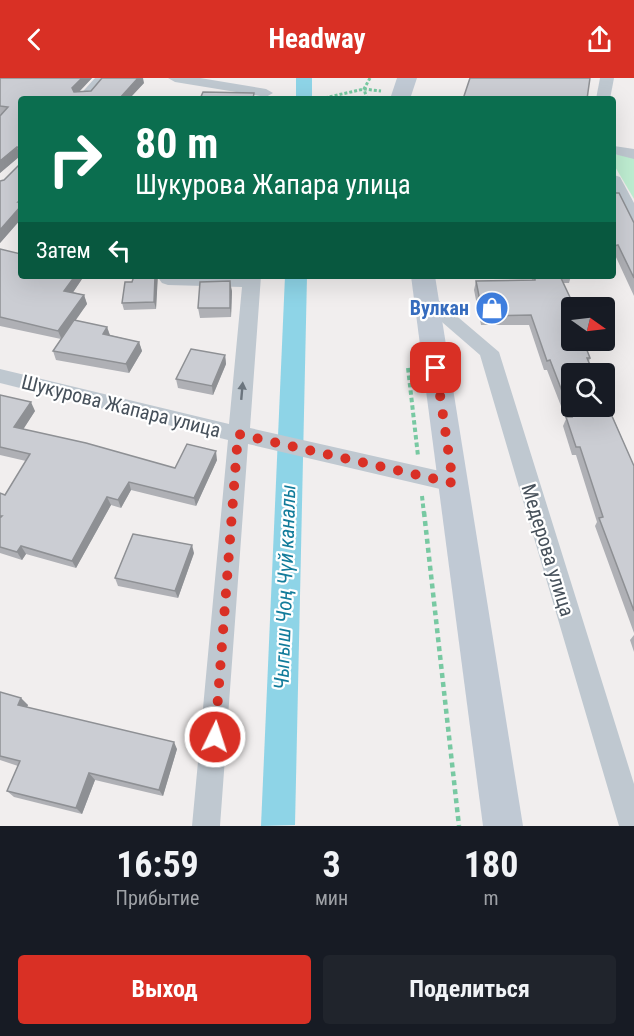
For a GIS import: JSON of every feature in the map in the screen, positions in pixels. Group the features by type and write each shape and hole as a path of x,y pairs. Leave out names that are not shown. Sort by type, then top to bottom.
{"main road":[{"name":"Медерова улица","path":"424,288 503,826"}],"street":[{"path":"86,96 103,78"},
{"path":"175,78 266,90"},
{"path":"604,96 607,78"},
{"path":"616,150 634,154"},
{"path":"616,184 634,218"},
{"path":"168,279 252,279 206,826"},
{"name":"Медерова улица","path":"424,288 489,352 633,826"},
{"name":"Шукурова Жапара улица","path":"1,378 453,483"}],"path":[{"path":"366,96 364,89 370,78"},
{"path":"333,96 364,89 403,90"},
{"path":"408,358 459,826"}],"green space":[{"path":"616,154 634,157 634,199 616,168"}],"building":[{"path":"0,78 82,78 72,88 74,92 91,91 102,78 138,78 122,96 18,96 18,148 0,161 0,116 8,107 0,106"},
{"path":"470,78 590,78 587,96 464,96"},
{"path":"203,92 254,93 254,96 201,96"},
{"path":"18,166 18,209 0,230 0,181"},
{"path":"616,193 619,193 634,223 634,278 618,245 616,246"},
{"path":"0,249 18,253 18,279 73,279 64,291 84,295 58,331 0,317"},
{"path":"133,279 155,279 154,302 122,303 125,282 132,282"},
{"path":"561,279 570,297 561,297 561,351 587,351 589,363 561,363 561,388 550,360 547,361 531,315 483,316 476,281"},
{"path":"230,281 230,308 198,308 200,282"},
{"path":"74,320 107,327 103,334 139,342 126,364 53,351"},
{"path":"191,349 225,355 212,386 176,379"},
{"path":"0,395 31,402 14,427 86,443 175,468 187,444 216,451 194,498 129,482 118,500 107,497 72,561 21,546 17,552 0,547 0,518 2,516 0,516 0,493 5,495 30,454 0,447"},
{"path":"566,417 612,417 634,466 634,611 599,518 603,517 580,447 576,447"},
{"path":"133,534 192,545 175,591 115,578"},
{"path":"0,692 21,698 18,705 174,742 159,790 89,773 76,808 7,791 20,761 0,756"}],"waterway":[{"name":"Чыгыш Чоң Чүй каналы","path":"304,78 304,96"},
{"name":"Чыгыш Чоң Чүй каналы","path":"278,825 296,279"}],"place":[{"name":"Вулкан","path":"492,308"}],"route":[{"path":"215,737 238,434 453,483 436,368"}]}
